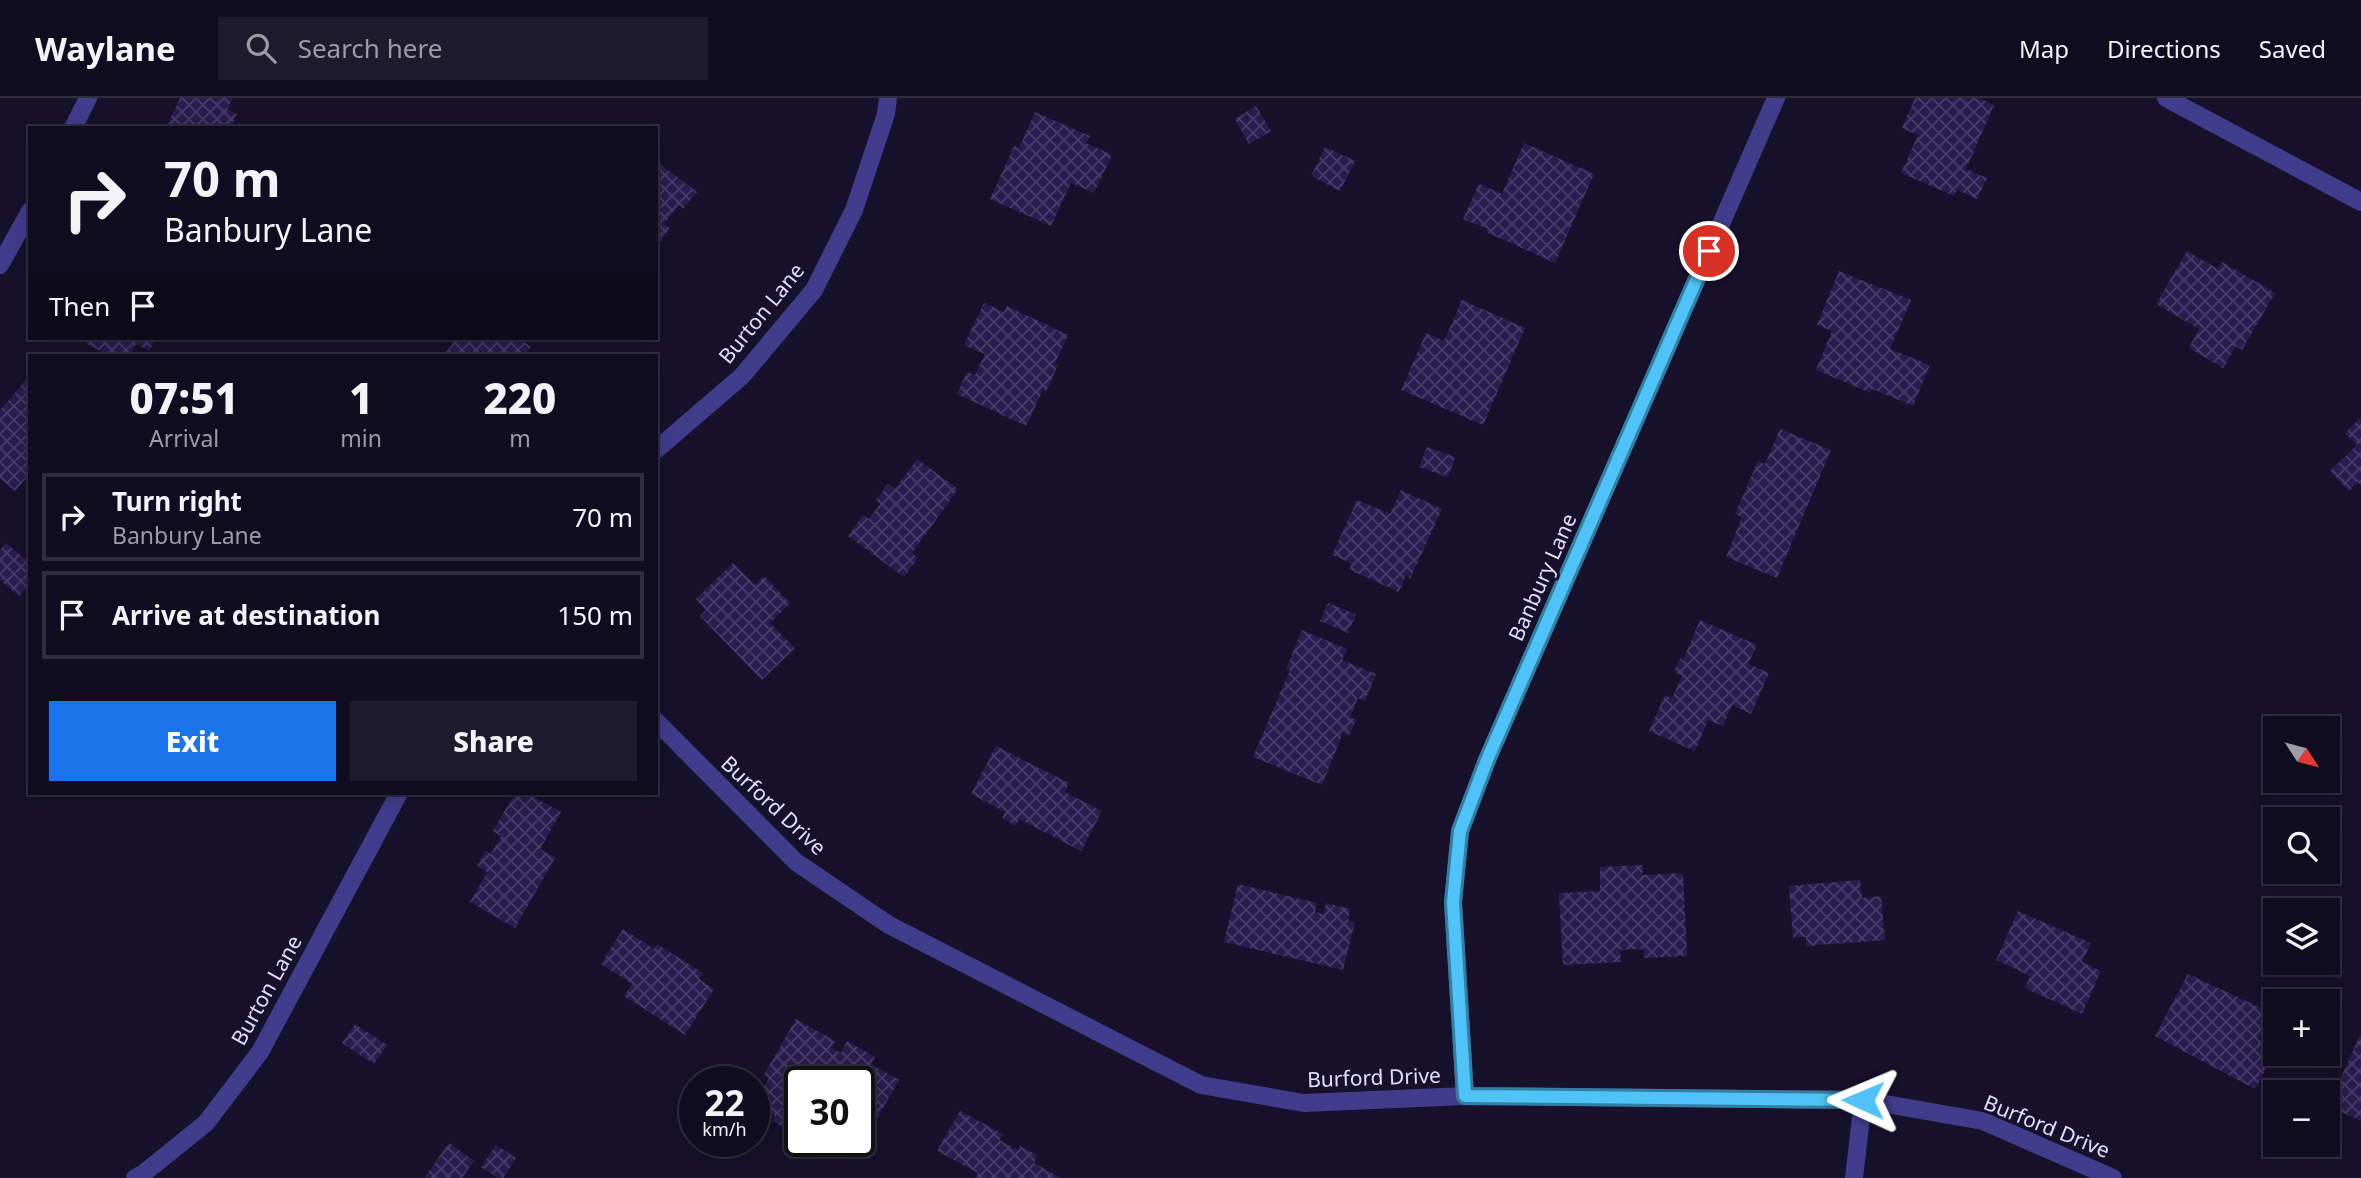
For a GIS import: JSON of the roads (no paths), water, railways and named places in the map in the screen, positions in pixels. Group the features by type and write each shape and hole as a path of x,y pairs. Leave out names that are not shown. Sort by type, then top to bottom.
{"street":[{"path":"74,126 88,98"},
{"name":"Burton Lane","path":"658,448 742,376 814,290 854,210 886,114 888,98"},
{"name":"Banbury Lane","path":"1465,1096 1453,902 1460,831 1487,760 1776,98"},
{"path":"2166,98 2361,202"},
{"path":"0,265 28,215"},
{"name":"Burford Drive","path":"658,723 796,862 889,925 1201,1085 1304,1103 1465,1096 1863,1100 1983,1121 2113,1178"},
{"name":"Burton Lane","path":"135,1178 206,1124 260,1052 398,795"},
{"path":"1854,1178 1863,1100"}]}
